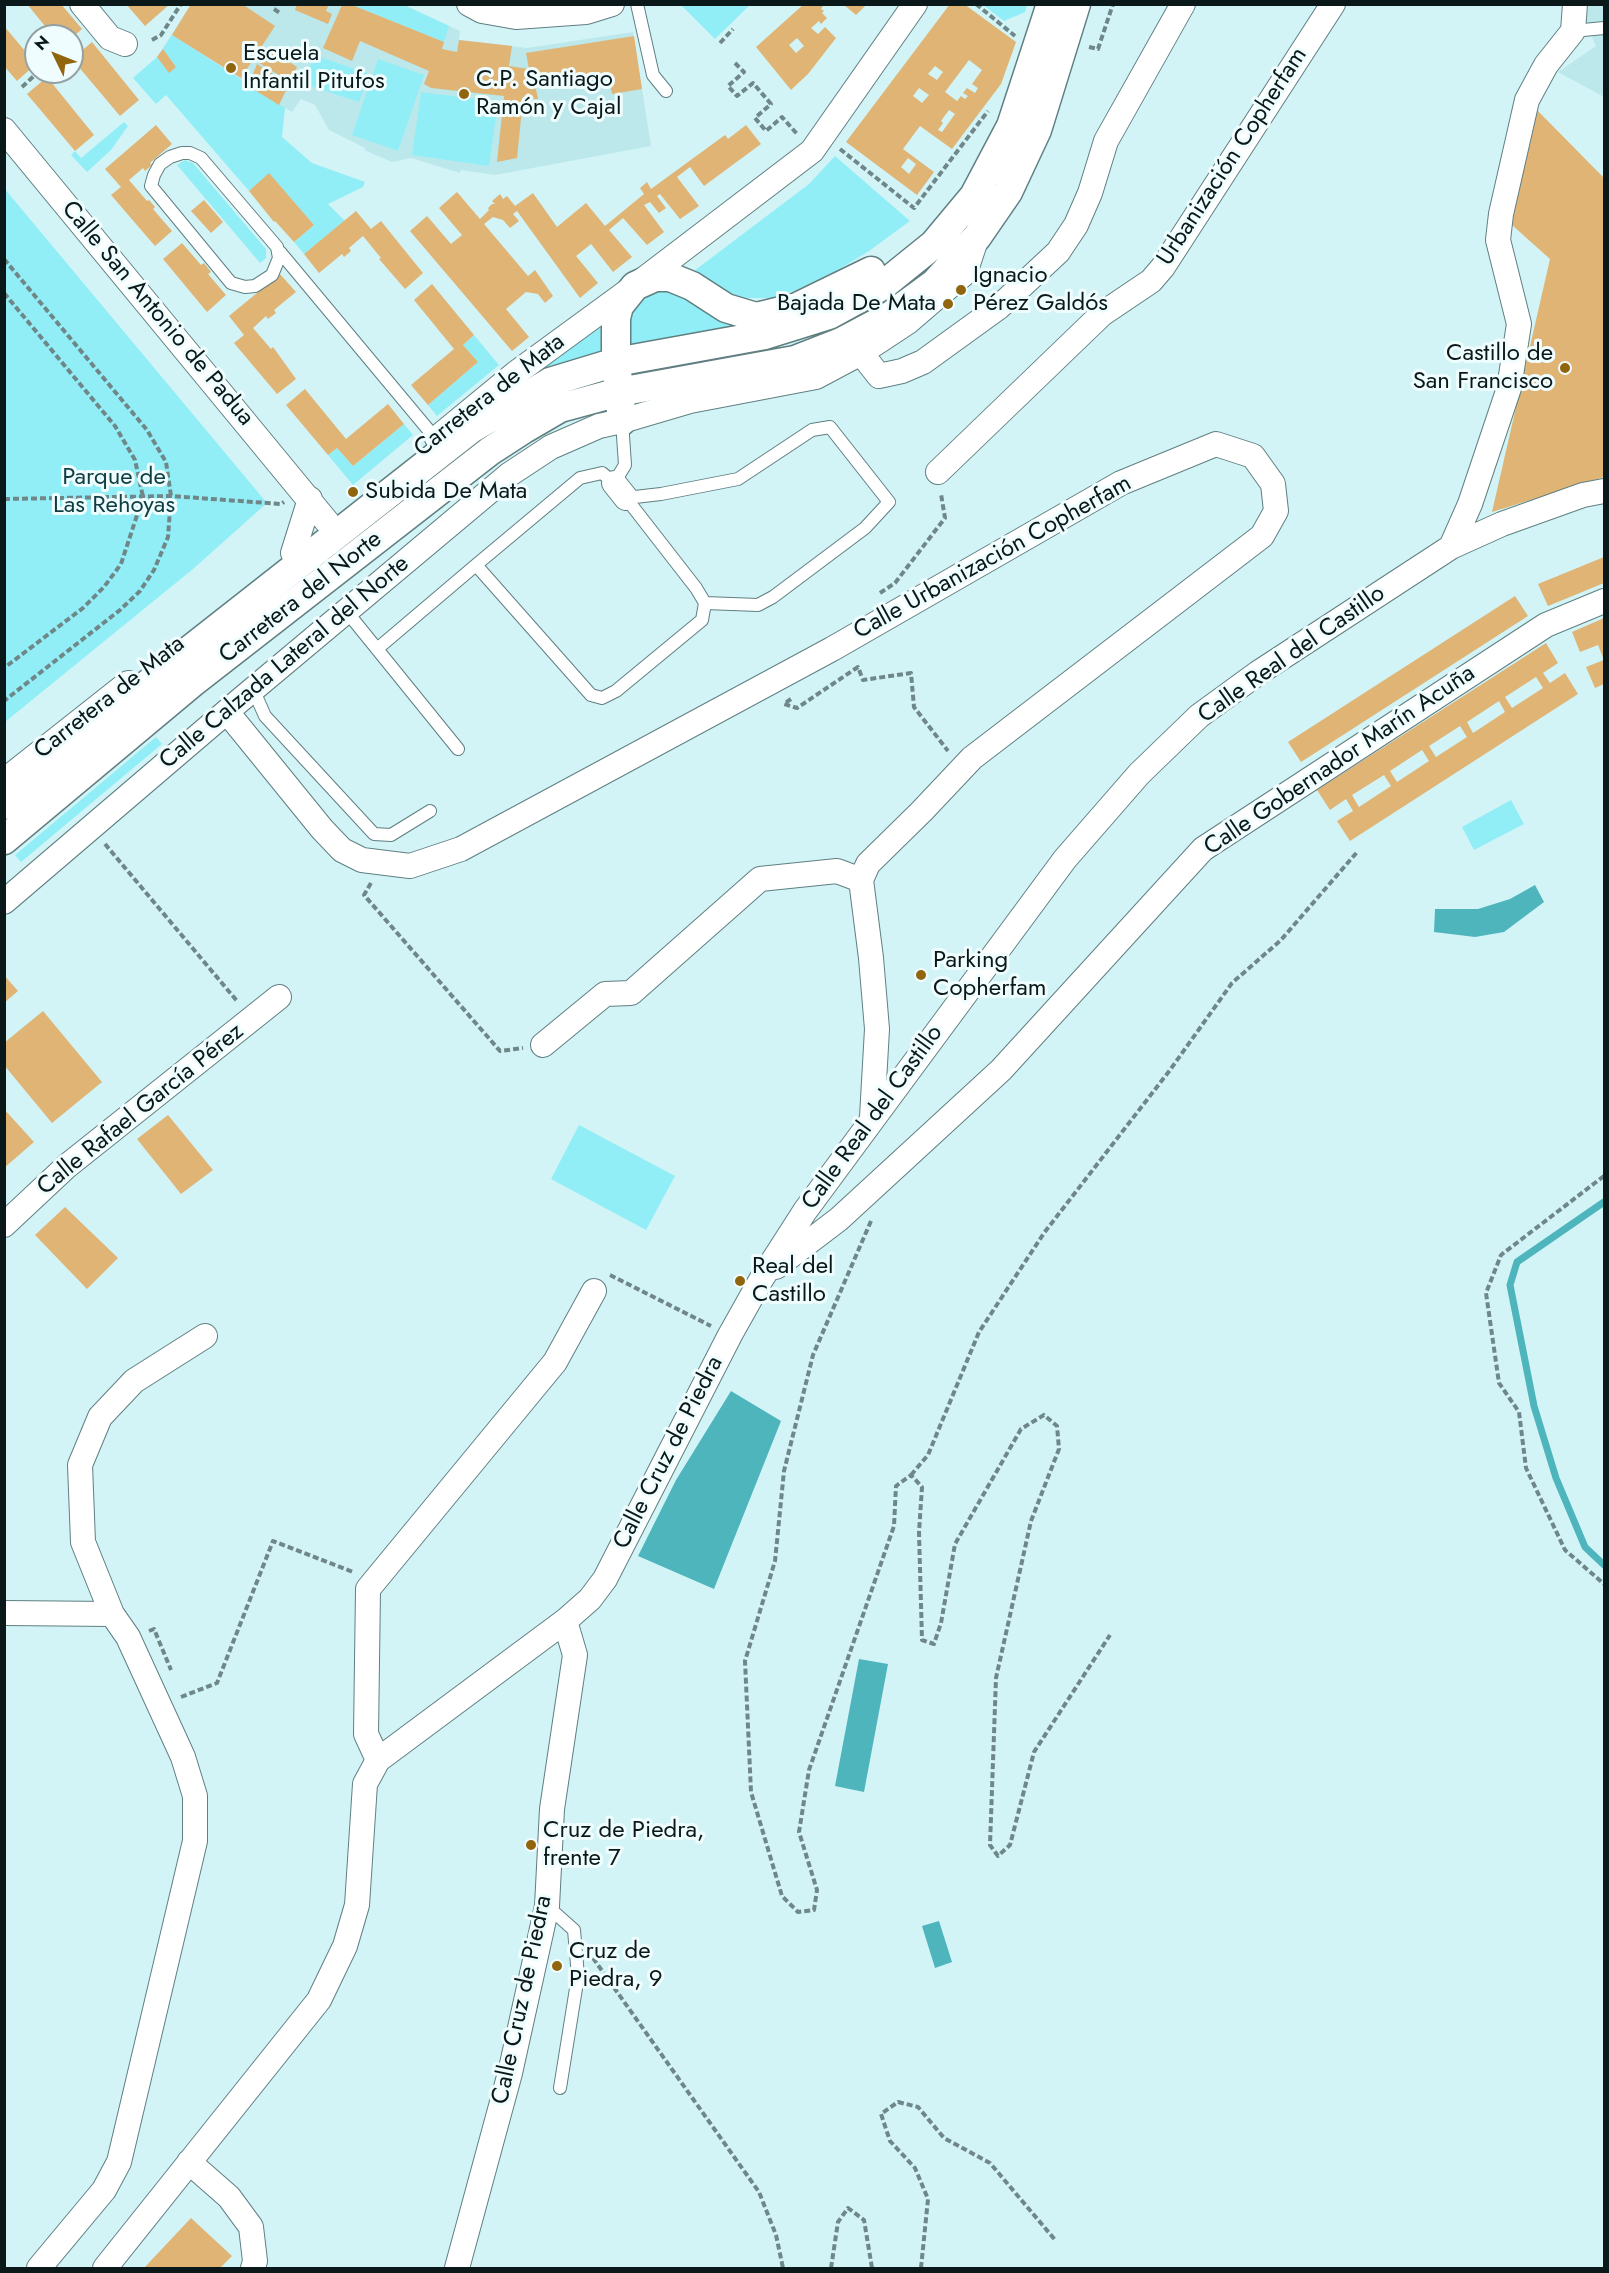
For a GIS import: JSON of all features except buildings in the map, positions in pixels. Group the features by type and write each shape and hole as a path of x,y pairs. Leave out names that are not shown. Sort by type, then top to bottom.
{"street":[{"path":"82,4 110,38 125,44"},
{"path":"469,4 482,11 516,17 586,12 612,4"},
{"name":"Carretera de Mata","path":"4,781 436,439 516,372 635,286 818,144 915,4"},
{"path":"622,421 616,362 616,318 619,306 635,286 655,277 670,277 692,286 726,308 756,317 797,307 870,272 936,217 1014,118 1051,4"},
{"name":"Carretera del Norte","path":"4,840 192,683 490,451 560,408 619,392 795,360 841,342 890,316 935,283 977,237 1008,192 1037,130 1076,4"},
{"path":"861,353 879,376 902,371 923,362 999,307 1058,252 1076,225 1090,193 1106,141 1183,4"},
{"name":"Urbanización Copherfam","path":"938,472 1102,314 1150,281 1163,267 1332,4"},
{"path":"1451,547 1470,504 1509,388 1519,324 1498,240 1501,214 1527,100 1546,65 1573,31 1575,4"},
{"name":"Carretera del Norte","path":"4,805 173,663 471,429 550,382 616,362 765,335 829,315 882,286 934,244 974,196 1014,118"},
{"name":"Calle San Antonio de Padua","path":"4,130 328,523"},
{"name":"Calle Calzada Lateral del Norte","path":"4,902 253,689 510,474 551,447 599,426 690,401 816,377 861,353 908,322 965,273 977,237"},
{"name":"Calle Urbanización Copherfam","path":"227,712 322,829 342,850 362,860 410,866 461,849 832,649 1121,483 1216,444 1253,456 1273,484 1276,511 1262,536 972,758 922,812 868,864 861,880"},
{"name":"Calle Real del Castillo","path":"762,1278 805,1211 872,1117 1065,859 1139,774 1199,716 1249,680 1451,547 1502,524 1583,495 1605,491"},
{"path":"293,553 305,493"},
{"name":"Calle Gobernador Marín Acuña","path":"762,1278 839,1219 1001,1070 1203,849 1546,625 1605,601"},
{"path":"543,1045 605,994 631,993 760,879 837,871 861,880 877,1029 872,1117"},
{"name":"Calle Rafael García Pérez","path":"4,1225 67,1166 279,997"},
{"name":"Calle Cruz de Piedra","path":"378,1760 565,1621 590,1599 605,1579 730,1335 762,1278"},
{"path":"105,2268 319,2000 345,1946 357,1905 365,1784 378,1760 366,1734 368,1589 555,1362 594,1291"},
{"path":"39,2268 104,2190 119,2162 195,1841 195,1796 183,1757 128,1637 112,1614 82,1542 80,1465 100,1417 134,1381 205,1336"},
{"path":"4,1613 112,1614"},
{"name":"Calle Cruz de Piedra","path":"457,2268 510,2073 547,1906 552,1809 575,1655 565,1621"},
{"path":"189,2162 229,2197 250,2227 255,2261 253,2268"}],"lane":[{"path":"637,4 653,75 666,91"},
{"path":"1573,31 1605,28"},
{"path":"280,252 278,266 272,275 255,286 245,287 231,283 151,186 160,164 182,153 190,153 201,158 278,247 436,439"},
{"path":"620,490 625,465 622,421"},
{"path":"620,490 661,494 738,479 812,430 830,427 890,502 865,528 774,597 758,605 705,603"},
{"path":"377,649 476,565 580,478 602,472 620,490 696,588 705,603 702,620 616,691 602,698 591,695 476,565"},
{"path":"347,612 458,749"},
{"path":"253,689 265,716 374,834 391,835 430,811"},
{"path":"547,1906 574,1930 578,1976 560,2088"}],"path":[{"path":"152,40 161,35 181,4"},
{"path":"975,4 1035,51"},
{"path":"1064,42 1098,49 1113,4"},
{"path":"273,9 280,13"},
{"path":"720,43 733,29"},
{"path":"735,63 744,72 728,86 737,96 753,83 771,104 755,118 766,131 782,117 914,208 995,102 1014,118"},
{"path":"22,87 25,84"},
{"path":"4,260 147,430 166,462 171,496 168,537 154,570 140,591 120,610 4,701"},
{"path":"4,293 115,426 135,460 143,497 132,536 120,564 104,587 83,608 4,668"},
{"path":"876,595 895,584 945,519 938,472"},
{"path":"4,499 171,496 281,504 305,493"},
{"path":"793,697 784,704 797,708 858,667 863,680 911,673 914,707 948,751 942,760"},
{"path":"91,828 239,1004"},
{"path":"873,1188 874,1215 813,1355 784,1471 775,1561 745,1661 751,1792 782,1896 798,1912 814,1910 817,1890 799,1832 809,1770 894,1526 896,1486 911,1475 928,1455 979,1332 1044,1233 1170,1070 1232,983 1281,940 1359,850"},
{"path":"382,864 364,895 500,1051 543,1045"},
{"path":"1605,1176 1501,1255 1486,1293 1499,1383 1518,1412 1526,1468 1565,1550 1605,1584"},
{"path":"594,1291 605,1272 730,1335"},
{"path":"911,1475 922,1487 919,1532 922,1641 934,1644 941,1623 955,1544 1021,1429 1044,1415 1057,1426 1059,1449 1031,1521 996,1678 990,1845 998,1856 1010,1845 1034,1752 1110,1635"},
{"path":"178,1688 182,1698 217,1683 273,1541 355,1573 368,1589"},
{"path":"128,1637 154,1629 174,1678"},
{"path":"574,1930 759,2192 776,2235 783,2268"},
{"path":"921,2268 928,2199 915,2168 890,2141 881,2114 898,2102 918,2107 944,2138 990,2163 1056,2241"},
{"path":"831,2268 838,2222 848,2208 864,2220 872,2268"}],"shaded area":[{"name":"C.P. Santiago Ramón y Cajal","path":"191,5 404,5 460,31 459,40 527,48 633,32 651,146 495,175 461,170 460,173 411,158 392,162 364,150 365,148 329,130 315,105 301,99 292,112 285,108 282,131 169,73 157,57"},
{"path":"1587,5 1604,5 1604,97 1558,72 1596,46 1585,22"},
{"path":"1535,885 1544,902 1504,932 1475,937 1434,932 1435,909 1478,909 1510,899"},
{"path":"731,1391 781,1421 714,1589 638,1556 676,1480"},
{"path":"859,1659 888,1664 864,1792 835,1786"},
{"path":"939,1921 952,1962 935,1968 922,1926"}],"green space":[{"path":"352,5 404,5 449,26 444,42"},
{"path":"681,5 750,5 715,39"},
{"path":"983,5 1027,5 1025,12 1004,21"},
{"path":"172,35 285,108 282,137 312,163 365,182 363,187 328,204 345,221 304,254 294,242 314,225 269,174 249,191 166,95 156,104 133,78 157,57 169,72 176,67 163,49"},
{"path":"314,55 369,74 359,102 304,84"},
{"path":"378,59 424,75 398,151 352,135"},
{"path":"421,92 498,102 489,166 412,155"},
{"path":"124,122 128,126 111,150 87,172 71,155 75,151 81,158"},
{"path":"835,156 910,221 838,270 796,290 771,298 746,298 726,292 694,271 809,184"},
{"path":"185,160 193,163 266,249 266,258 260,263 177,165"},
{"name":"Parque de Las Rehoyas","path":"4,188 267,503 193,569 5,722"},
{"path":"674,290 735,326 629,347 629,320 637,306 650,294 657,291"},
{"path":"600,317 602,353 514,386"},
{"path":"474,335 499,365 437,416 428,405 478,362 463,345"},
{"path":"404,424 413,435 353,485 328,455 337,448 353,466"},
{"path":"156,737 162,744 21,862 15,855"},
{"path":"1511,800 1524,824 1474,850 1462,827"},
{"path":"579,1125 675,1176 646,1230 551,1179"}],"waterway":[{"path":"1604,1202 1517,1262 1510,1285 1534,1406 1556,1478 1585,1547 1604,1565"}],"place":[{"name":"Escuela Infantil Pitufos","path":"231,68"},
{"name":"C.P. Santiago Ramón y Cajal","path":"464,94"},
{"name":"Ignacio Pérez Galdós","path":"961,290"},
{"name":"Bajada De Mata","path":"948,304"},
{"name":"Castillo de San Francisco","path":"1565,368"},
{"name":"Subida De Mata","path":"353,492"},
{"name":"Parking Copherfam","path":"921,975"},
{"name":"Real del Castillo","path":"740,1281"},
{"name":"Cruz de Piedra, frente 7","path":"531,1845"},
{"name":"Cruz de Piedra, 9","path":"557,1966"}]}
